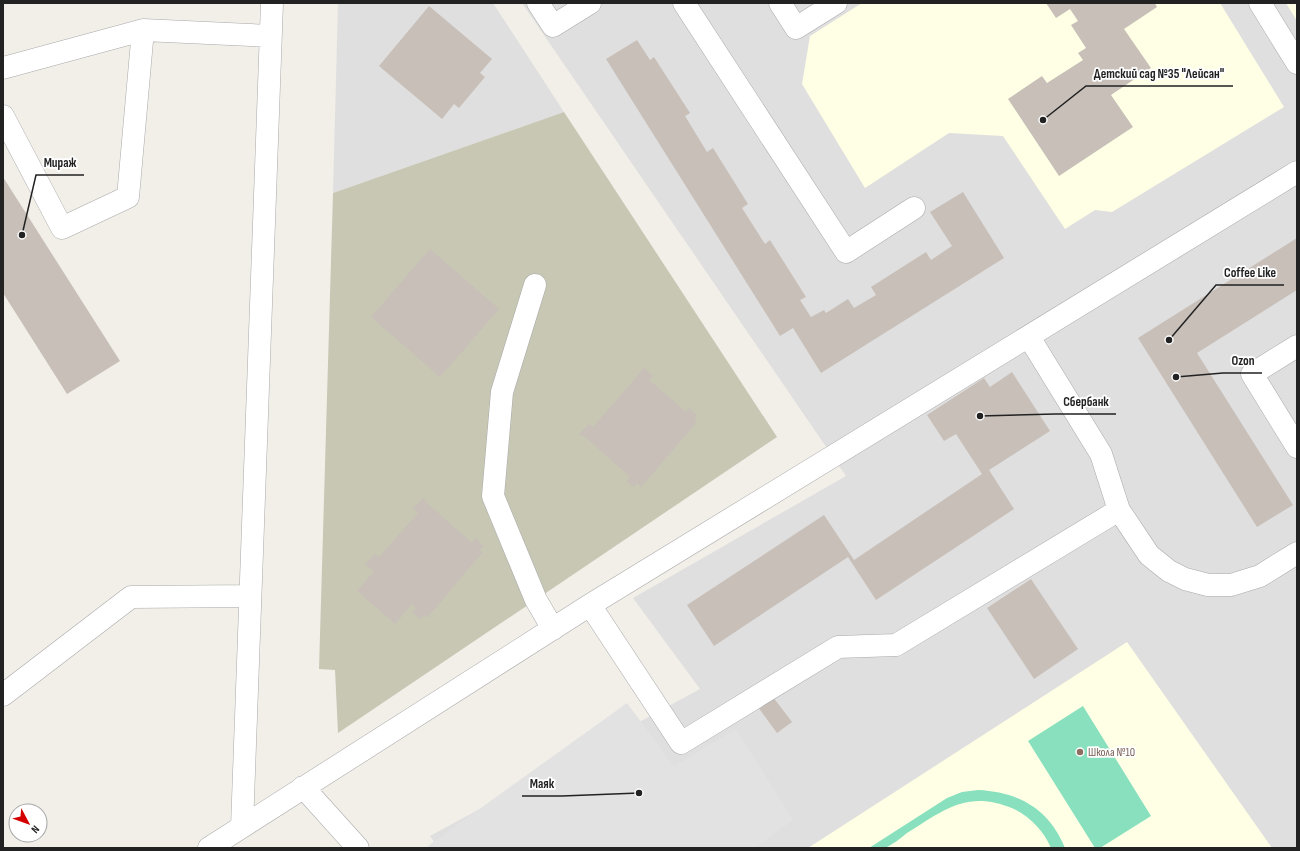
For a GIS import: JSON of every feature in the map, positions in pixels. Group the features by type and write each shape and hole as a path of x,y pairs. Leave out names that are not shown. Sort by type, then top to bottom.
{"street":[{"path":"242,827 272,3"},
{"path":"538,3 553,26 590,3"},
{"path":"684,3 846,252 914,208"},
{"path":"780,3 796,28 836,3"},
{"path":"1260,3 1297,63"},
{"path":"3,68 143,30 270,36"},
{"path":"3,116 62,228 128,197 143,30"},
{"path":"209,848 590,605 1297,172"},
{"path":"536,285 502,392 493,496 536,600 553,629"},
{"path":"1029,337 1101,454 1119,510 1149,555 1169,571 1185,579 1208,585 1231,585 1260,576 1297,553"},
{"path":"1297,346 1252,374 1297,447"},
{"path":"590,605 681,742 838,647 896,646 1119,510"},
{"path":"3,695 131,597 250,596"},
{"path":"303,787 358,848"}],"shaded area":[{"path":"338,3 493,3 564,112 333,193"},
{"path":"522,3 1297,3 1297,848 438,848 430,836 700,689 633,598 846,476"},
{"path":"862,3 1220,3 1284,107 1112,212 1095,210 1065,229 1003,136 949,133 865,188 802,84 810,36"},
{"path":"1286,3 1297,3 1297,21"},
{"path":"564,112 777,437 338,733 335,670 319,669 333,193"},
{"name":"Школа №10","path":"1127,642 1272,848 808,848 1104,657"},
{"path":"627,703 674,766 736,729 793,820 754,848 429,848 428,846"}],"green space":[{"path":"1083,706 1151,816 1100,848 1095,848 1028,741"},
{"path":"978,790 1007,794 1031,805 1050,823 1058,834 1065,848 1051,848 1040,830 1031,820 1020,812 998,803 983,801 957,805 933,817 887,847 869,848 947,798 962,792"}],"building":[{"path":"1046,3 1155,3 1157,7 1124,29 1151,68 1111,95 1133,127 1059,176 1008,99 1042,76 1047,83 1083,60 1078,53 1086,48 1071,25 1078,21 1070,9 1056,18"},
{"path":"429,6 492,59 480,73 485,77 459,108 454,104 442,119 379,66"},
{"path":"637,40 650,60 654,57 690,113 685,116 707,152 713,148 748,204 742,208 765,244 770,240 806,297 800,300 811,317 824,310 826,313 848,299 854,308 876,295 871,287 926,252 931,260 952,246 930,212 963,192 1004,258 821,373 793,328 780,336 606,59"},
{"path":"3,177 120,361 67,394 3,293"},
{"path":"1297,238 1297,290 1197,353 1293,505 1257,527 1138,338"},
{"path":"430,249 499,309 440,377 371,317"},
{"path":"644,368 653,376 649,380 686,412 689,408 697,415 694,419 697,422 641,487 637,483 634,487 626,481 630,477 584,436 579,435 589,424 593,427"},
{"path":"1012,372 1050,431 989,470 1014,509 876,600 848,557 714,646 687,605 824,515 854,560 982,474 956,434 944,441 927,415 984,378 990,387"},
{"path":"423,498 472,543 476,538 484,546 480,550 483,552 427,618 424,615 420,619 412,612 416,608 412,604 395,624 357,591 374,571 365,565 375,553 379,557 418,513 413,509"},
{"path":"1031,579 1078,649 1034,679 987,608"},
{"path":"773,697 792,722 777,733 758,707"}],"place":[{"name":"Детский сад №35 \"Лейсан\"","path":"1043,120"},
{"name":"Мираж","path":"22,235"},
{"name":"Coffee Like","path":"1169,340"},
{"name":"Ozon","path":"1176,377"},
{"name":"Сбербанк","path":"980,416"},
{"name":"Школа №10","path":"1080,752"},
{"name":"Маяк","path":"639,793"}]}
